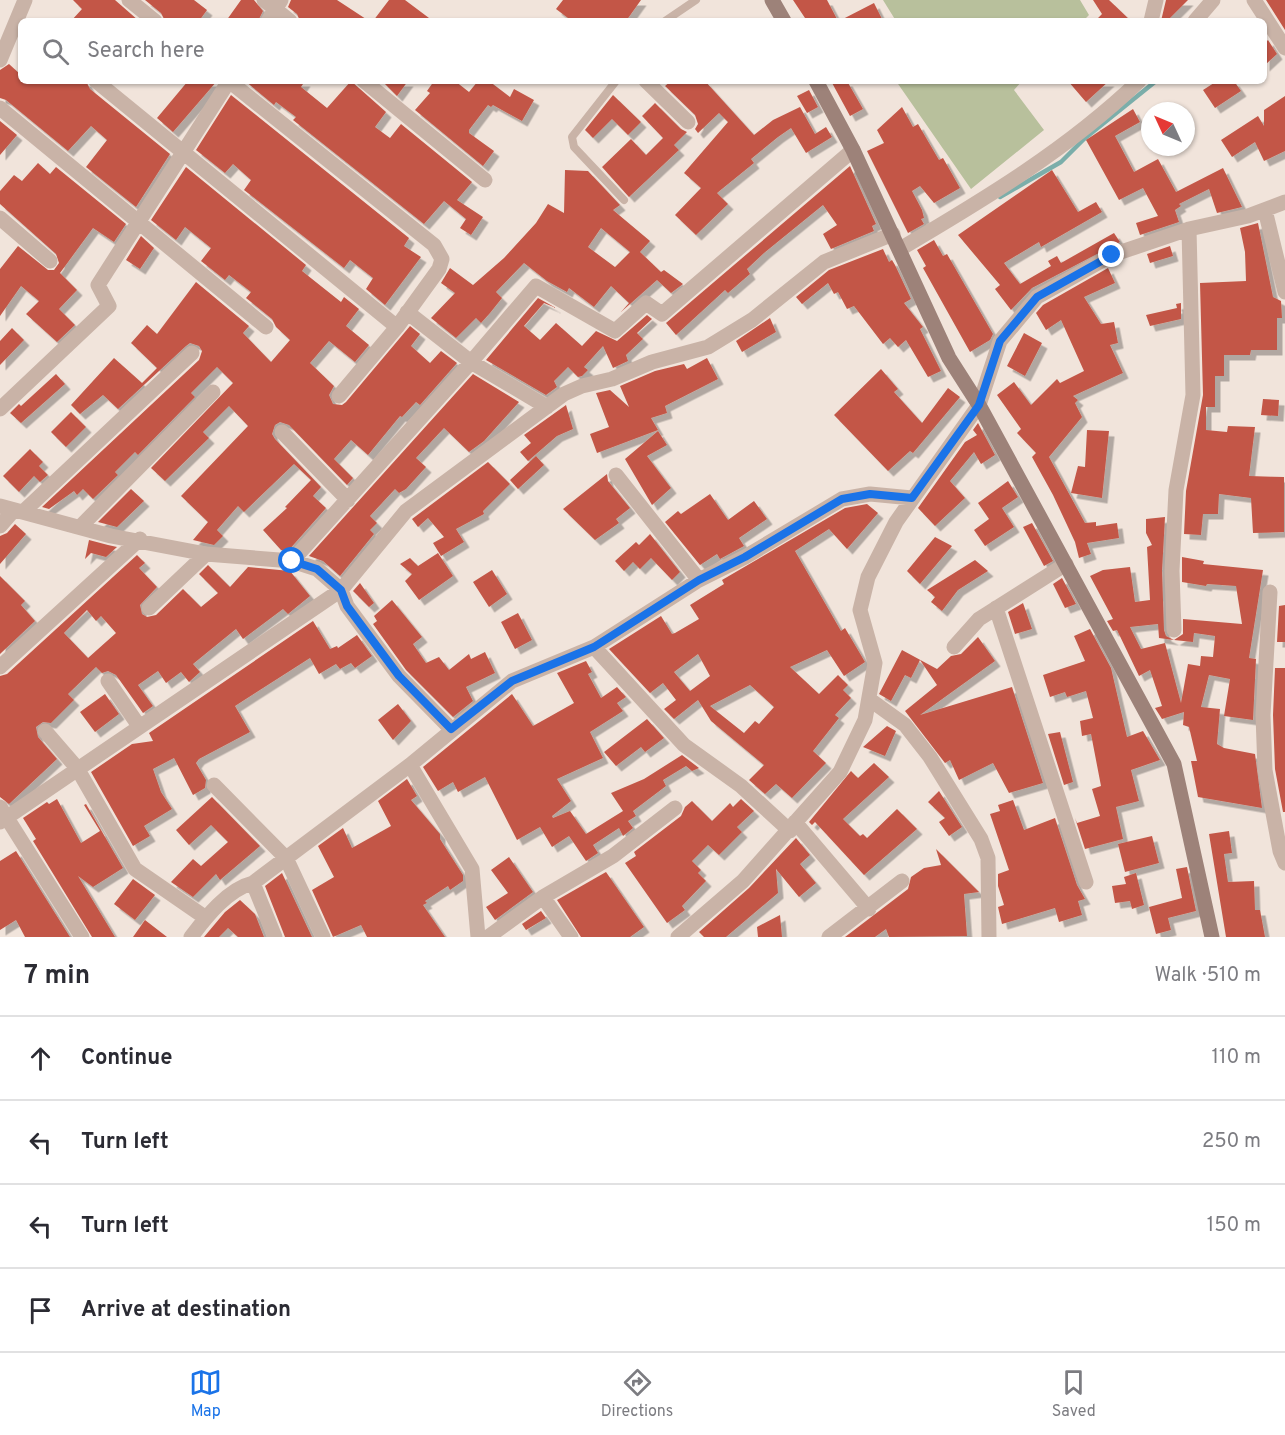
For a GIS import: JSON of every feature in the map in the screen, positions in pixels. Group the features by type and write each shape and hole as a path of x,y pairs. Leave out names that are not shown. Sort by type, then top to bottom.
{"street":[{"path":"20,18 25,0"},
{"path":"129,0 151,18"},
{"path":"772,0 782,18"},
{"path":"1152,18 1156,0"},
{"path":"1198,18 1213,0"},
{"path":"1254,0 1266,18"},
{"path":"272,8 286,18"},
{"path":"1267,20 1285,48"},
{"path":"0,60 5,33 18,21"},
{"path":"100,84 397,327"},
{"path":"0,410 109,306 98,285 227,84"},
{"path":"233,84 434,245 442,258 439,269 397,327 339,396"},
{"path":"368,84 485,180"},
{"path":"649,84 688,122"},
{"path":"818,84 853,150 949,358 979,405 1174,764 1212,937"},
{"path":"900,249 1009,184 1106,112 1136,84"},
{"path":"0,108 266,327"},
{"path":"292,561 471,362 536,285 615,331 646,303 662,314 853,150"},
{"path":"686,934 743,881 840,772 865,720 875,663 860,610 868,577 896,522 979,405 1000,341 1037,297 1112,255 1189,229 1265,210 1285,202"},
{"path":"1265,210 1285,292"},
{"path":"0,218 50,261"},
{"path":"1174,630 1172,571 1176,490 1193,395 1189,229"},
{"path":"82,937 3,815 77,768 341,590 406,511 564,394 582,386 612,379 652,362 708,347 781,299 824,262 893,234"},
{"path":"407,312 471,362 547,407"},
{"path":"0,526 12,510 192,353"},
{"path":"80,527 213,392"},
{"path":"282,432 348,500"},
{"path":"616,475 699,580"},
{"path":"191,937 206,918 241,886 253,883 410,765 512,681 594,647 699,580 745,557 842,499 870,494 912,498"},
{"path":"12,510 111,536 140,539 206,554 292,561 317,569 341,590 347,606 399,676 451,729"},
{"path":"0,667 140,539"},
{"path":"149,608 206,554"},
{"path":"954,647 979,619 1066,564"},
{"path":"1270,592 1263,715 1264,770 1280,851 1285,863"},
{"path":"996,608 1086,882"},
{"path":"594,647 684,745 792,826 869,909"},
{"path":"108,681 139,726"},
{"path":"869,699 905,725 930,757 981,840 988,858 989,937"},
{"path":"45,731 77,768 135,869 206,918"},
{"path":"410,765 472,869 478,937"},
{"path":"214,785 286,858 323,937"},
{"path":"488,937 543,897 613,856 675,808"},
{"path":"829,937 869,909 902,881"},
{"path":"253,883 275,937"},
{"path":"543,897 571,937"}],"lane":[{"path":"669,18 696,0"},
{"path":"614,84 572,137 573,147 624,200"}],"green space":[{"path":"883,0 1080,0 1089,15 1086,18 894,18"},
{"path":"898,84 1019,84 1014,90 1044,130 971,189"}],"building":[{"path":"73,0 115,0 136,18 74,18 82,9"},
{"path":"145,0 194,0 207,10 201,18 164,18 161,13"},
{"path":"241,0 254,0 263,11 260,18 228,18"},
{"path":"291,0 337,0 364,18 299,18 288,7"},
{"path":"389,0 405,0 429,18 375,18"},
{"path":"563,0 641,0 628,18 568,18 556,9"},
{"path":"793,0 827,0 836,18 805,18"},
{"path":"1093,0 1109,0 1128,18 1098,18 1102,14"},
{"path":"1166,0 1188,0 1170,18 1162,18"},
{"path":"1266,0 1285,0 1285,30"},
{"path":"874,3 882,18 845,18"},
{"path":"1267,41 1277,54 1267,63"},
{"path":"9,64 18,72 18,84 88,84 90,89 170,154 136,207 86,167 107,140 91,126 68,151 6,100 0,98 0,70"},
{"path":"185,84 214,84 173,132 157,118"},
{"path":"249,84 303,84 301,87 327,108 348,84 354,84 386,112 375,127 390,138 401,124 472,182 457,200 483,217 471,235 460,228 466,219 444,201 424,224 293,120 296,117 276,102 274,105"},
{"path":"385,84 406,84 397,96"},
{"path":"432,84 459,84 469,92 476,84 493,84 510,97 514,89 534,100 522,121 493,105 491,107 488,105 469,130 469,133 494,151 483,166 415,110 430,93 427,91"},
{"path":"667,84 708,84 754,135 773,120 800,107 815,134 826,127 832,137 806,153 791,128 778,137 751,159 754,163 717,193 728,204 696,235 675,215 701,188 684,173 728,122 719,113 698,133 695,129 698,124 695,115 665,86"},
{"path":"833,84 849,84 863,109 850,116"},
{"path":"1071,84 1106,84 1086,102"},
{"path":"1212,84 1236,84 1241,91 1215,108 1203,90"},
{"path":"809,90 818,107 807,113 797,96"},
{"path":"231,95 409,238 404,246 421,257 385,305 366,289 373,278 350,260 344,268 244,190 251,180 233,164 225,173 196,150"},
{"path":"613,95 641,122 628,135 612,119 593,138 585,130"},
{"path":"1285,96 1285,151 1264,161 1255,142 1232,157 1221,140 1258,116 1264,126 1264,110"},
{"path":"655,103 681,129 687,132 674,145 679,150 629,197 602,167 631,139 646,155 663,138 642,116"},
{"path":"902,107 913,127 918,124 939,160 943,158 960,188 934,203 920,186 912,191 922,210 924,218 921,219 924,224 908,233 867,151 884,143 877,130"},
{"path":"1133,109 1140,122 1115,136 1134,172 1158,159 1176,192 1223,168 1242,207 1217,213 1209,189 1179,204 1181,206 1175,210 1179,222 1140,235 1136,223 1158,216 1143,188 1119,200 1086,140"},
{"path":"0,121 17,135 0,155"},
{"path":"38,163 50,174 56,167 126,224 114,242 93,228 60,273 77,290 59,309 75,325 57,342 26,314 39,301 21,286 0,316 0,269 18,246 48,270 54,270 59,263 56,254 0,204 0,191 14,175 22,181"},
{"path":"850,166 876,224 872,226 874,231 831,249 823,234 837,225 823,205 747,269 750,274 728,293 725,290 676,335 666,323"},
{"path":"186,167 306,265 302,271 341,302 344,297 359,309 346,326 369,345 355,362 329,341 310,363 334,386 329,395 333,404 342,405 346,402 410,326 420,334 411,346 430,363 441,351 457,363 420,405 416,402 402,417 400,416 368,455 351,440 334,459 353,478 347,485 289,425 280,422 275,425 272,434 275,439 321,487 313,496 326,508 288,551 281,550 263,530 287,508 285,507 311,480 294,464 244,512 238,506 217,530 223,536 214,545 193,540 208,522 181,496 248,426 229,406 203,432 209,438 165,481 151,468 233,383 217,367 191,393 195,397 138,455 135,452 115,472 118,475 93,499 83,489 77,495 74,491 49,509 42,507 199,360 202,351 199,346 190,343 118,409 103,395 80,414 71,405 114,358 142,383 157,368 131,343 147,325 157,334 196,282 249,326 243,333 271,362 290,340 276,327 272,319 246,298 251,292 229,275 225,280 201,261 211,248 185,227 176,240 151,220"},
{"path":"565,170 588,171 620,205 613,210 650,241 640,252 661,272 664,270 683,284 671,293 657,280 621,312 629,303 611,286 594,307 569,288 567,292 547,281 524,263 496,292 502,298 481,323 476,318 456,338 431,318 455,293 441,283 450,268 473,285 504,258 536,223 548,204 564,213","holes":["601,228 630,252 615,267 588,247"]},
{"path":"1052,170 1078,212 1096,202 1102,212 1041,247 1039,242 1004,263 1020,284 1051,266 1048,261 1057,256 1061,263 1114,233 1120,242 1032,288 1011,310 995,289 1000,285 958,235"},
{"path":"1258,223 1273,297 1281,301 1282,318 1277,318 1277,350 1251,350 1250,355 1224,355 1224,376 1215,376 1215,407 1206,407 1206,430 1227,432 1228,426 1255,427 1249,476 1284,477 1284,532 1253,533 1251,498 1219,494 1218,514 1203,514 1201,535 1184,534 1186,491 1203,395 1200,283 1246,281 1245,252 1240,228"},
{"path":"141,236 154,248 140,269 126,260"},
{"path":"934,240 943,256 947,254 993,334 990,340 970,352 923,268 926,266 917,250"},
{"path":"1170,246 1173,256 1150,263 1147,254"},
{"path":"883,249 889,262 892,260 895,265 911,299 904,303 923,327 920,329 941,371 928,377 906,340 898,347 890,338 883,344 854,306 847,309 838,292 834,294 828,283 802,304 796,297 829,270"},
{"path":"1108,268 1115,283 1084,297 1101,324 1114,322 1118,343 1110,345 1123,373 1073,396 1078,400 1075,403 1082,417 1049,457 1085,523 1096,522 1096,526 1117,523 1119,538 1087,543 1091,554 1079,558 1075,542 1032,457 1036,453 1017,433 1021,429 997,395 1014,382 1031,405 1057,379 1060,383 1084,371 1061,320 1046,330 1036,313 1043,305"},
{"path":"538,298 556,308 544,303 524,326 540,340 556,323 582,346 596,331 617,341 647,315 652,319 637,333 643,339 626,355 628,361 613,368 603,346 584,367 588,370 582,376 578,377 568,367 554,381 557,387 546,395 486,360"},
{"path":"1181,303 1181,319 1150,326 1146,315 1177,308 1176,304"},
{"path":"770,318 776,332 742,352 736,341"},
{"path":"12,328 24,340 0,365 0,341"},
{"path":"1024,333 1042,343 1025,376 1007,366"},
{"path":"707,358 718,379 665,406 667,413 651,418 658,430 597,453 590,434 609,427 596,393 610,390 629,407 620,386 655,371 684,364 687,369"},
{"path":"881,369 898,389 894,392 922,423 948,388 960,397 913,453 910,451 888,471 834,415"},
{"path":"56,374 65,384 21,423 10,413 19,404 21,406"},
{"path":"473,374 519,402 484,441 469,452 444,428 416,458 426,467 406,489 399,493 395,489 370,516 377,523 370,530 374,534 340,576 323,561 309,556"},
{"path":"1263,399 1279,400 1278,416 1261,415"},
{"path":"566,405 573,429 557,436 528,461 520,452 531,443 524,435"},
{"path":"71,412 86,427 66,447 51,432"},
{"path":"978,423 995,455 981,464 974,452 950,481 965,498 935,526 918,508 965,442 977,435 973,430"},
{"path":"1087,430 1109,431 1102,498 1071,493 1078,466 1085,467"},
{"path":"658,431 667,445 647,456 671,488 652,505 625,459"},
{"path":"30,449 43,462 39,466 48,475 40,482 34,476 19,492 3,476"},
{"path":"536,456 544,465 518,489 510,480"},
{"path":"488,462 510,484 483,511 484,514 456,529 464,542 441,556 433,543 444,537 428,518 418,527 412,519"},
{"path":"607,474 608,481 630,508 616,519 619,523 595,540 563,509"},
{"path":"1008,481 1018,497 1002,508 1014,527 985,546 974,530 989,519 978,503"},
{"path":"131,489 144,501 117,527 98,522"},
{"path":"710,494 728,520 754,501 767,519 739,538 744,546 720,559 717,554 700,565 665,522 678,511 681,514"},
{"path":"867,504 878,513 847,549 829,529 795,551 841,631 845,628 865,662 844,676 827,650 790,667 819,694 838,675 848,685 843,690 851,698 835,715 839,718 813,751 826,763 792,798 776,784 765,794 749,780 764,765 711,721 698,700 674,719 664,709 676,700 663,683 650,693 609,649 661,616 672,634 699,619 690,605 724,584 722,580 845,508","holes":["698,654 710,676 690,691 674,672","750,685 774,707 759,724 755,721 744,733 710,706"]},
{"path":"1165,517 1162,571 1166,636 1174,640 1183,634 1183,619 1242,624 1236,586 1207,584 1206,586 1182,582 1182,557 1204,561 1203,564 1263,570 1249,658 1256,659 1253,720 1224,716 1230,679 1209,675 1201,707 1220,709 1217,744 1224,748 1255,754 1262,808 1198,797 1191,761 1197,761 1189,727 1183,725 1184,712 1162,719 1155,708 1162,706 1150,670 1139,676 1117,630 1113,631 1107,621 1113,619 1090,576 1103,570 1130,567 1135,602 1150,600 1147,547 1152,545 1146,533 1146,519","holes":["1158,624 1159,638 1193,642 1194,633 1215,636 1213,657 1201,656 1200,666 1188,664 1181,703 1165,643 1141,649 1130,627"]},
{"path":"1032,523 1053,561 1044,566 1023,527"},
{"path":"15,524 26,534 0,564 0,536 7,533"},
{"path":"650,534 680,572 672,580 651,558 640,569 633,562 624,571 615,561 636,542 639,545"},
{"path":"935,537 952,546 920,584 907,571"},
{"path":"89,540 117,547 106,557 91,553 85,559"},
{"path":"438,553 453,576 419,600 405,581 412,574 400,564 410,558 418,566"},
{"path":"137,555 145,563 139,568 157,587 140,605 142,614 147,617 156,615 183,589 201,607 218,593 199,574 208,565 230,587 248,567 290,571 310,596 288,614 283,609 243,639 236,629 193,664 200,672 189,682 181,672 166,683 158,671 138,685 153,706 143,713 116,675 108,671 102,673 96,667 68,694 74,700 51,723 43,722 36,727 38,737 57,759 9,804 0,797 0,676 7,674","holes":["87,610 96,621 101,616 116,633 88,658 64,633"]},
{"path":"975,560 988,571 958,590 942,611 931,602 935,597 927,590"},
{"path":"492,570 507,594 489,607 473,582"},
{"path":"0,576 25,601 21,605 35,621 0,654"},
{"path":"1062,578 1076,604 1065,608 1053,584"},
{"path":"360,583 374,603 369,607 353,591"},
{"path":"392,600 422,637 413,644 426,663 439,657 449,670 469,654 471,659 485,652 495,673 466,687 473,701 453,717 406,670 373,624 377,621 374,616"},
{"path":"1023,603 1032,629 1015,634 1008,612"},
{"path":"1285,605 1285,642 1277,642 1279,606"},
{"path":"518,613 532,640 515,649 501,622"},
{"path":"313,621 330,649 337,646 338,648 357,635 372,656 355,668 351,663 340,669 336,664 319,674 310,658 235,706 250,732 199,759 196,763 206,780 205,788 193,795 174,758 153,769 161,792 172,809 144,826 150,836 133,846 91,772 132,744 153,741 149,733"},
{"path":"1090,629 1111,668 1127,737 1143,731 1160,760 1131,770 1139,801 1116,807 1123,839 1085,849 1075,818 1077,823 1100,816 1092,789 1101,786 1091,734 1082,736 1080,721 1093,718 1086,691 1067,697 1065,692 1050,697 1043,675 1085,661 1074,636"},
{"path":"978,637 995,661 920,715 1012,687 1043,783 1009,793 993,763 959,780 950,760 945,763 905,711 937,685 920,660 911,678 905,675 891,701 879,694 902,650 937,669 951,656 961,654"},
{"path":"586,661 592,672 588,674 601,698 617,687 626,697 617,703 623,711 590,732 603,758 557,779 571,801 552,816 553,818 570,811 586,834 623,811 611,793 644,779 682,755 699,768 692,771 686,766 663,780 666,786 633,811 636,816 628,821 633,828 623,836 619,828 593,845 598,853 586,861 569,836 552,847 540,827 517,840 485,777 458,792 453,782 438,791 423,767 512,694 533,726 574,703 557,673"},
{"path":"1275,668 1285,668 1285,812 1283,812 1275,769 1273,715"},
{"path":"105,694 119,714 95,732 80,712"},
{"path":"398,704 411,721 393,740 378,720"},
{"path":"647,719 664,738 645,752 641,747 616,766 604,752"},
{"path":"887,726 896,731 885,756 863,747"},
{"path":"1060,732 1073,782 1064,785 1048,734"},
{"path":"874,763 889,777 843,819 860,836 863,834 867,838 897,809 917,829 864,875 815,822 812,825 809,822 851,771 858,778"},
{"path":"407,779 417,796 411,800 440,834 440,839 463,875 463,881 450,890 448,886 425,901 427,903 423,905 445,937 367,937 361,925 333,937 312,890 334,877 318,846 343,828 352,848 391,826 378,801"},
{"path":"939,791 962,827 949,836 939,822 945,818 928,802"},
{"path":"212,797 260,846 220,880 216,874 193,897 171,882 193,859 201,866 228,842 211,825 189,845 176,830"},
{"path":"57,799 81,843 100,831 84,805 86,804 123,868 93,887 78,876 115,937 92,937 33,841 36,839 23,818 47,802 49,804"},
{"path":"741,799 754,811 737,827 742,832 719,855 708,845 692,861 701,870 698,873 706,881 682,906 685,910 667,923 625,863 636,856 634,852 681,816 685,807 692,801 712,821 730,803 733,807"},
{"path":"1013,800 1024,830 1055,818 1077,885 1085,899 1078,901 1082,915 1059,922 1055,908 1002,924 998,907 1004,905 998,886 998,874 1009,870 990,814 1000,811 998,805"},
{"path":"1229,831 1232,853 1224,854 1228,882 1254,881 1255,910 1260,910 1265,937 1226,937 1209,834"},
{"path":"1152,836 1159,863 1125,872 1118,844"},
{"path":"796,838 810,855 800,864 816,883 799,897 776,869 778,893 726,937 704,937 699,932 749,888"},
{"path":"936,849 979,892 964,894 967,936 889,937 886,929 875,937 845,937 908,889 911,877 924,868 941,865"},
{"path":"16,851 70,937 25,937 16,920 0,930 0,861"},
{"path":"509,857 533,892 495,920 486,907 508,893 491,870"},
{"path":"1187,867 1196,911 1168,918 1171,930 1156,934 1149,907 1182,898 1176,869"},
{"path":"606,872 644,927 630,937 581,937 557,900"},
{"path":"282,873 312,937 285,937 265,886"},
{"path":"1136,873 1144,905 1132,909 1130,901 1115,903 1112,886 1126,884 1124,877"},
{"path":"133,879 155,895 135,920 114,904"},
{"path":"240,900 255,914 264,937 238,937 228,928 219,937 204,937 225,912"},
{"path":"541,911 546,918 526,930 522,924"},
{"path":"780,915 782,937 758,937 757,927"},
{"path":"145,920 167,937 133,937"}],"waterway":[{"path":"1000,197 1061,162 1084,139 1152,84"}],"route":[{"path":"292,561 317,569 341,590 347,606 399,676 451,729 512,681 594,647 699,580 745,557 818,511 842,499 870,494 912,498 979,405 1000,341 1037,297 1112,255"}]}
